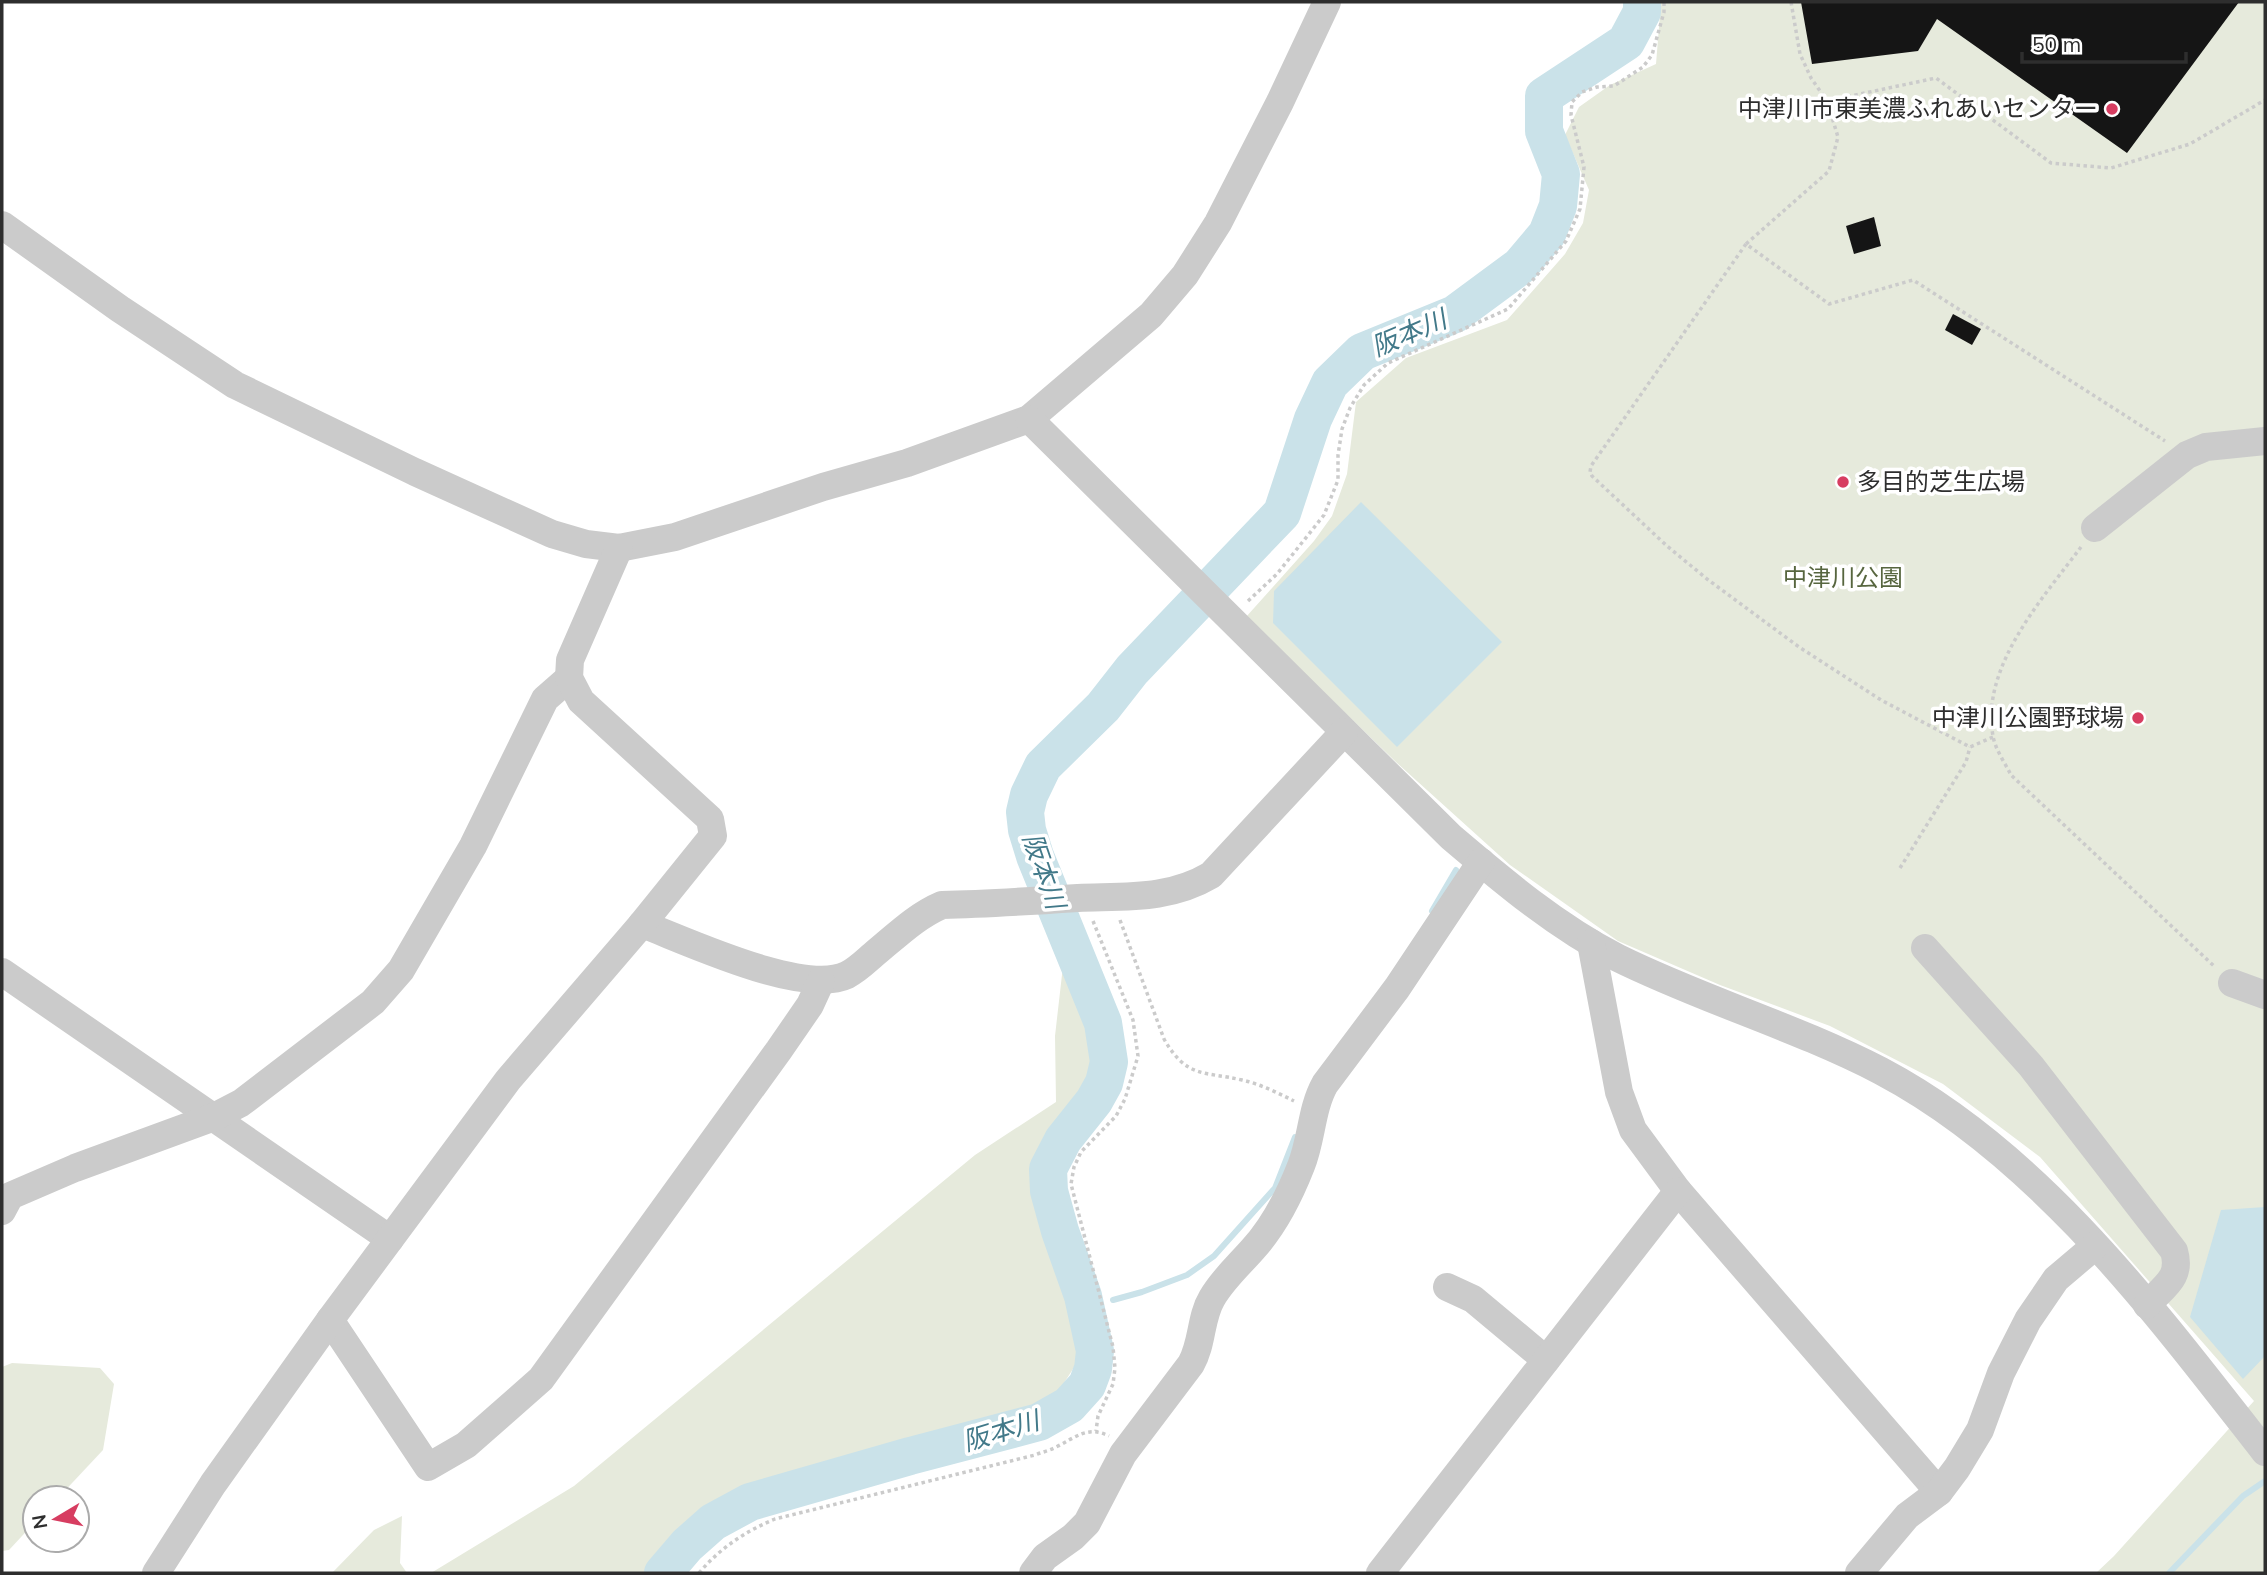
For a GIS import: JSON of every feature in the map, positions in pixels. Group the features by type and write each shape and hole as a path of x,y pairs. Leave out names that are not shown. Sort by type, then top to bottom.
{"street":[{"path":"2,225 120,309 235,385 415,472 552,534 586,544 619,548 675,537 823,487 907,463 1029,419 1151,315 1185,275 1217,223 1280,102 1327,2"},
{"path":"1029,419 1451,837 1522,897 1591,943 1665,979 1837,1050 1891,1077 1968,1125 2031,1178 2095,1245 2147,1305 2265,1452"},
{"path":"2095,528 2188,455 2206,447 2265,441"},
{"path":"156,1573 213,1484 330,1320 508,1080 713,836 710,819 581,701 569,678 570,660 619,548"},
{"path":"2,1211 10,1196 75,1168 214,1117 241,1103 373,1002 401,970 473,846 545,699 569,678"},
{"path":"642,923 756,967 821,981 845,976 857,969 902,930 942,905 1118,898 1179,891 1211,875 1344,732"},
{"path":"1033,1573 1045,1557 1087,1523 1128,1448 1191,1364 1198,1352 1210,1301 1231,1272 1255,1248 1285,1199 1302,1164 1318,1095 1397,988 1480,862"},
{"path":"1591,943 1611,1051 1627,1115 1639,1138 1678,1191 1939,1492"},
{"path":"1925,948 2031,1066 2174,1251 2178,1263 2175,1274 2147,1305"},
{"path":"2,971 390,1239"},
{"path":"330,1320 429,1467 466,1445 541,1379 779,1050 810,1005 821,981"},
{"path":"2232,983 2265,995"},
{"path":"1386,1571 1678,1191"},
{"path":"1859,1573 1908,1516 1939,1492 1957,1468 1980,1430 2001,1373 2028,1320 2056,1279 2095,1245"},
{"path":"1447,1287 1474,1299 1546,1360"}],"path":[{"path":"1226,615 1277,574 1324,515 1338,480 1342,429 1350,408 1364,385 1388,363 1508,309 1566,241 1580,209 1584,167 1575,138 1572,102 1582,92 1597,87 1614,86 1643,67 1652,55 1664,12 1664,2"},
{"path":"1791,2 1800,54 1811,78 1827,100 1838,137 1829,171 1746,244 1591,466 1590,472 1667,547 1799,648 1881,700 1970,747"},
{"path":"1827,100 1936,78 2051,163 2110,168 2190,144 2265,100"},
{"path":"1746,244 1829,304 1913,280 2188,455"},
{"path":"2095,528 2016,635 1992,696 1993,737 2011,775 2232,983"},
{"path":"1970,747 1993,737"},
{"path":"1900,868 1966,762 1970,747"},
{"path":"1083,898 1133,1020 1138,1056 1125,1100 1116,1116 1081,1152 1074,1167 1071,1184 1114,1347 1113,1384 1098,1416 1096,1431"},
{"path":"1118,898 1118,914 1144,989 1172,1052 1182,1063 1208,1076 1245,1080 1298,1102"},
{"path":"699,1573 751,1529 775,1519 1035,1455 1053,1449 1082,1433 1096,1431 1128,1448"}],"green space":[{"name":"中津川公園","path":"1661,2 2265,2 2265,1573 2096,1573 2254,1401 2040,1157 1943,1084 1830,1026 1720,985 1618,941 1510,865 1397,763 1246,617 1314,541 1332,516 1347,474 1356,402 1406,358 1507,320 1565,254 1583,223 1589,190 1565,135 1579,107 1610,85 1656,64"},
{"path":"1063,966 1085,1014 1095,1085 1038,1164 1068,1284 1080,1358 1044,1414 746,1495 709,1513 683,1536 651,1573 431,1573 574,1486 975,1155 1056,1102 1055,1036"},
{"path":"12,1363 100,1368 114,1384 103,1450 71,1484 21,1484 21,1537 9,1550 2,1551 2,1367"},
{"path":"402,1516 400,1563 407,1573 332,1573 374,1530"}],"water":[{"path":"1361,502 1502,642 1397,747 1273,623 1274,591"},
{"path":"2265,1207 2265,1356 2243,1379 2190,1317 2221,1210"}],"building":[{"name":"中津川市東美濃ふれあいセンター","path":"1801,2 2239,2 2127,153 1937,19 1918,51 1812,64"},
{"path":"1874,217 1881,246 1854,254 1846,226"},
{"path":"1953,314 1981,329 1972,345 1945,330"}],"waterway":[{"name":"阪本川","path":"663,1573 687,1545 713,1522 750,1502 1039,1422 1069,1405 1087,1385 1093,1369 1095,1351 1083,1296 1049,1191 1048,1169 1063,1140 1094,1101 1104,1083 1109,1062 1103,1023 1027,830 1025,812 1029,795 1043,766 1103,707 1132,670 1282,513 1313,419 1330,383 1362,352 1455,314 1520,266 1547,234 1558,206 1561,174 1544,131 1544,96 1626,42 1642,12 1642,2"},
{"path":"1432,911 1456,870"},
{"path":"1113,1300 1187,1275 1214,1256 1275,1188 1295,1137"},
{"name":"阪本川","path":"1087,1314 1094,1310"},
{"path":"2169,1573 2243,1496 2265,1481"}],"place":[{"name":"中津川市東美濃ふれあいセンター","path":"2112,109"},
{"name":"多目的芝生広場","path":"1843,482"},
{"name":"中津川公園野球場","path":"2138,718"}]}
